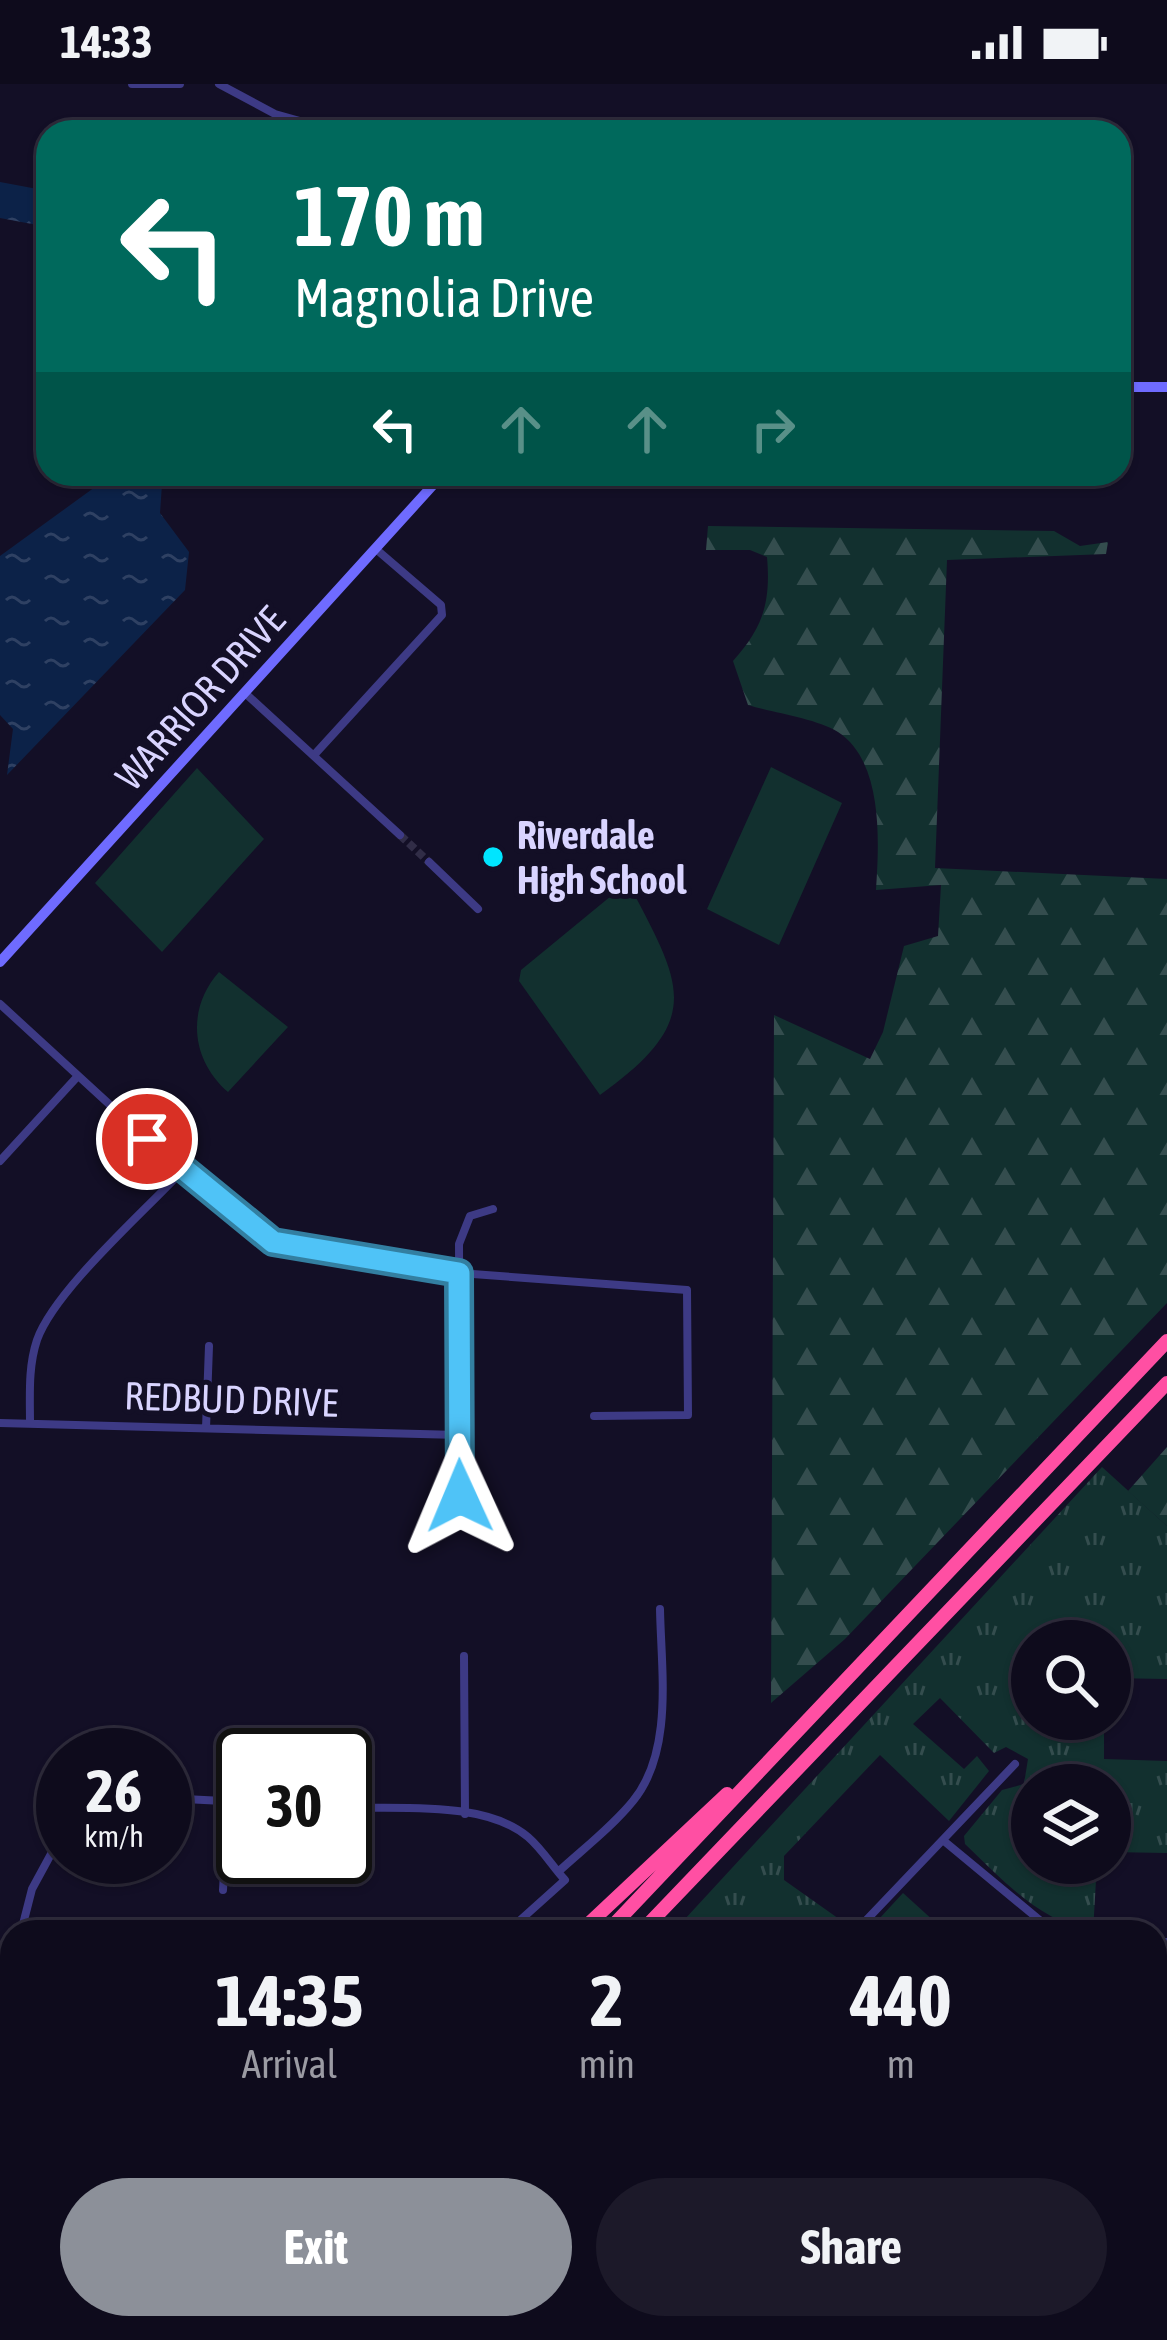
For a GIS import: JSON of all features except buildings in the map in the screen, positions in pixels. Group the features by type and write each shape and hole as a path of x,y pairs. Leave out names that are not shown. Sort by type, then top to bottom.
{"highway":[{"path":"619,1920 1167,1341"},
{"path":"652,1920 1167,1383"},
{"path":"592,1920 708,1809 769,1760"},
{"path":"665,1920 789,1775"}],"street":[{"path":"131,84 180,84"},
{"path":"219,84 298,120"},
{"path":"1131,387 1167,387"},
{"name":"WARRIOR DRIVE","path":"0,962 433,486"},
{"path":"315,754 442,614 441,605 377,550"},
{"path":"245,693 400,835"},
{"path":"429,862 478,909"},
{"path":"0,1004 182,1171 273,1242 459,1273 687,1290 688,1415 594,1416"},
{"path":"0,1161 77,1077"},
{"path":"30,1423 30,1369 38,1337 57,1305 182,1171"},
{"path":"460,1496 463,1226 478,1212 493,1209"},
{"path":"206,1428 209,1346"},
{"name":"REDBUD DRIVE","path":"0,1423 459,1435"},
{"path":"519,1920 646,1781 658,1750 660,1609"},
{"path":"464,1656 465,1814"},
{"path":"867,1920 1011,1768"},
{"path":"372,1809 465,1814 502,1822 528,1837 562,1876"},
{"path":"944,1840 1040,1920"},
{"path":"24,1920 36,1882"},
{"path":"223,1884 223,1890"}],"green space":[{"path":"708,526 1054,531 1080,546 1108,542 1106,554 947,560 935,868 1167,879 1167,1303 845,1639 771,1703 774,1015 870,1059 883,1032 904,946 938,936 941,885 876,890 875,805 864,763 853,745 818,723 748,705 733,661 763,614 767,557 750,550 706,550"},
{"path":"771,767 842,803 779,945 707,909"},
{"path":"197,768 264,839 162,952 95,883"},
{"path":"628,882 661,947 674,998 670,1020 657,1043 600,1095 519,981 521,970"},
{"path":"219,972 288,1027 228,1092 206,1065 197,1034 201,1002"},
{"path":"1167,1447 1167,1526 1128,1491"},
{"path":"1102,1467 1167,1526 1167,1679 1131,1678 1131,1620 1011,1620 1011,1740 1104,1740 1104,1759 1167,1761 1167,1853 1131,1852 1131,1764 1027,1764 1028,1759 1006,1747 994,1753 940,1698 913,1724 964,1769 977,1756 989,1771 949,1821 880,1755 784,1856 784,1880 841,1920 684,1920"},
{"path":"1011,1788 1011,1884 1096,1884 1094,1920 1055,1919 1009,1885 965,1844 964,1836 1002,1790"},
{"path":"903,1893 933,1920 878,1920"}],"water":[{"path":"0,182 36,189 36,225 0,218"},
{"path":"96,486 162,486 160,513 189,552 185,590 7,775 13,729 0,715 0,556"}],"tunnel":[{"path":"400,835 429,862"}],"place":[{"name":"Riverdale High School","path":"493,857"}],"route":[{"path":"147,1139 250,1228 273,1242 312,1253 459,1273 460,1496"}]}
